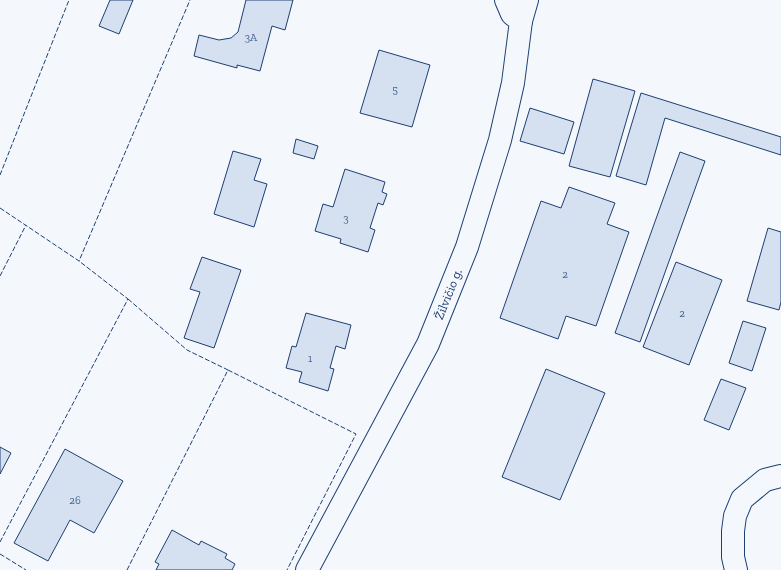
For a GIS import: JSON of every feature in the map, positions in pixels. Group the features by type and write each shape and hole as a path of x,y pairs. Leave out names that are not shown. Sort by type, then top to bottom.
{"street":[{"path":"506,0 512,14 521,21"},
{"name":"Žilvičio g.","path":"307,570 428,344 467,247 500,140 513,83 521,21 527,0"},
{"path":"736,570 733,557 733,531 735,516 742,499 765,480 781,476"}],"building":[{"path":"110,0 133,0 119,34 99,26"},
{"path":"246,0 293,0 285,30 272,26 260,71 237,65 237,68 194,56 199,35 219,40 231,38 238,32"},
{"path":"379,50 430,65 412,127 360,113"},
{"path":"593,79 635,91 610,177 569,166"},
{"path":"641,93 781,137 781,155 665,118 646,185 616,176"},
{"path":"530,108 574,122 564,154 520,141"},
{"path":"296,139 318,146 314,159 293,153"},
{"path":"233,151 261,159 254,180 267,184 254,227 214,214"},
{"path":"680,152 705,161 640,342 615,333"},
{"path":"345,169 385,182 382,192 387,194 383,205 378,203 370,228 375,230 368,252 340,243 341,239 315,231 323,204 333,207"},
{"path":"569,187 615,203 607,224 629,232 596,326 566,316 558,339 500,318 541,201 561,208"},
{"path":"768,228 781,232 781,302 779,310 747,301"},
{"path":"202,257 241,270 214,348 184,338 200,292 190,289"},
{"path":"676,262 722,280 689,365 643,347"},
{"path":"306,313 351,325 345,349 336,346 330,368 334,369 328,391 299,382 302,372 286,368 292,346 296,347"},
{"path":"743,321 766,328 752,371 729,363"},
{"path":"546,369 605,393 560,500 502,477"},
{"path":"721,379 746,388 729,430 704,420"},
{"path":"0,447 11,453 0,474"},
{"path":"65,449 123,481 94,533 70,520 48,561 14,543"},
{"path":"172,530 199,545 201,541 227,554 225,558 235,564 232,570 156,570 159,564 155,562"}],"fence":[{"path":"0,175 69,0"},
{"path":"0,208 79,261 190,0"},
{"path":"0,276 26,225"},
{"path":"0,542 128,299 79,261"},
{"path":"128,299 187,350 228,370"},
{"path":"127,570 228,370 356,434 287,570"},
{"path":"0,554 26,570"}]}
